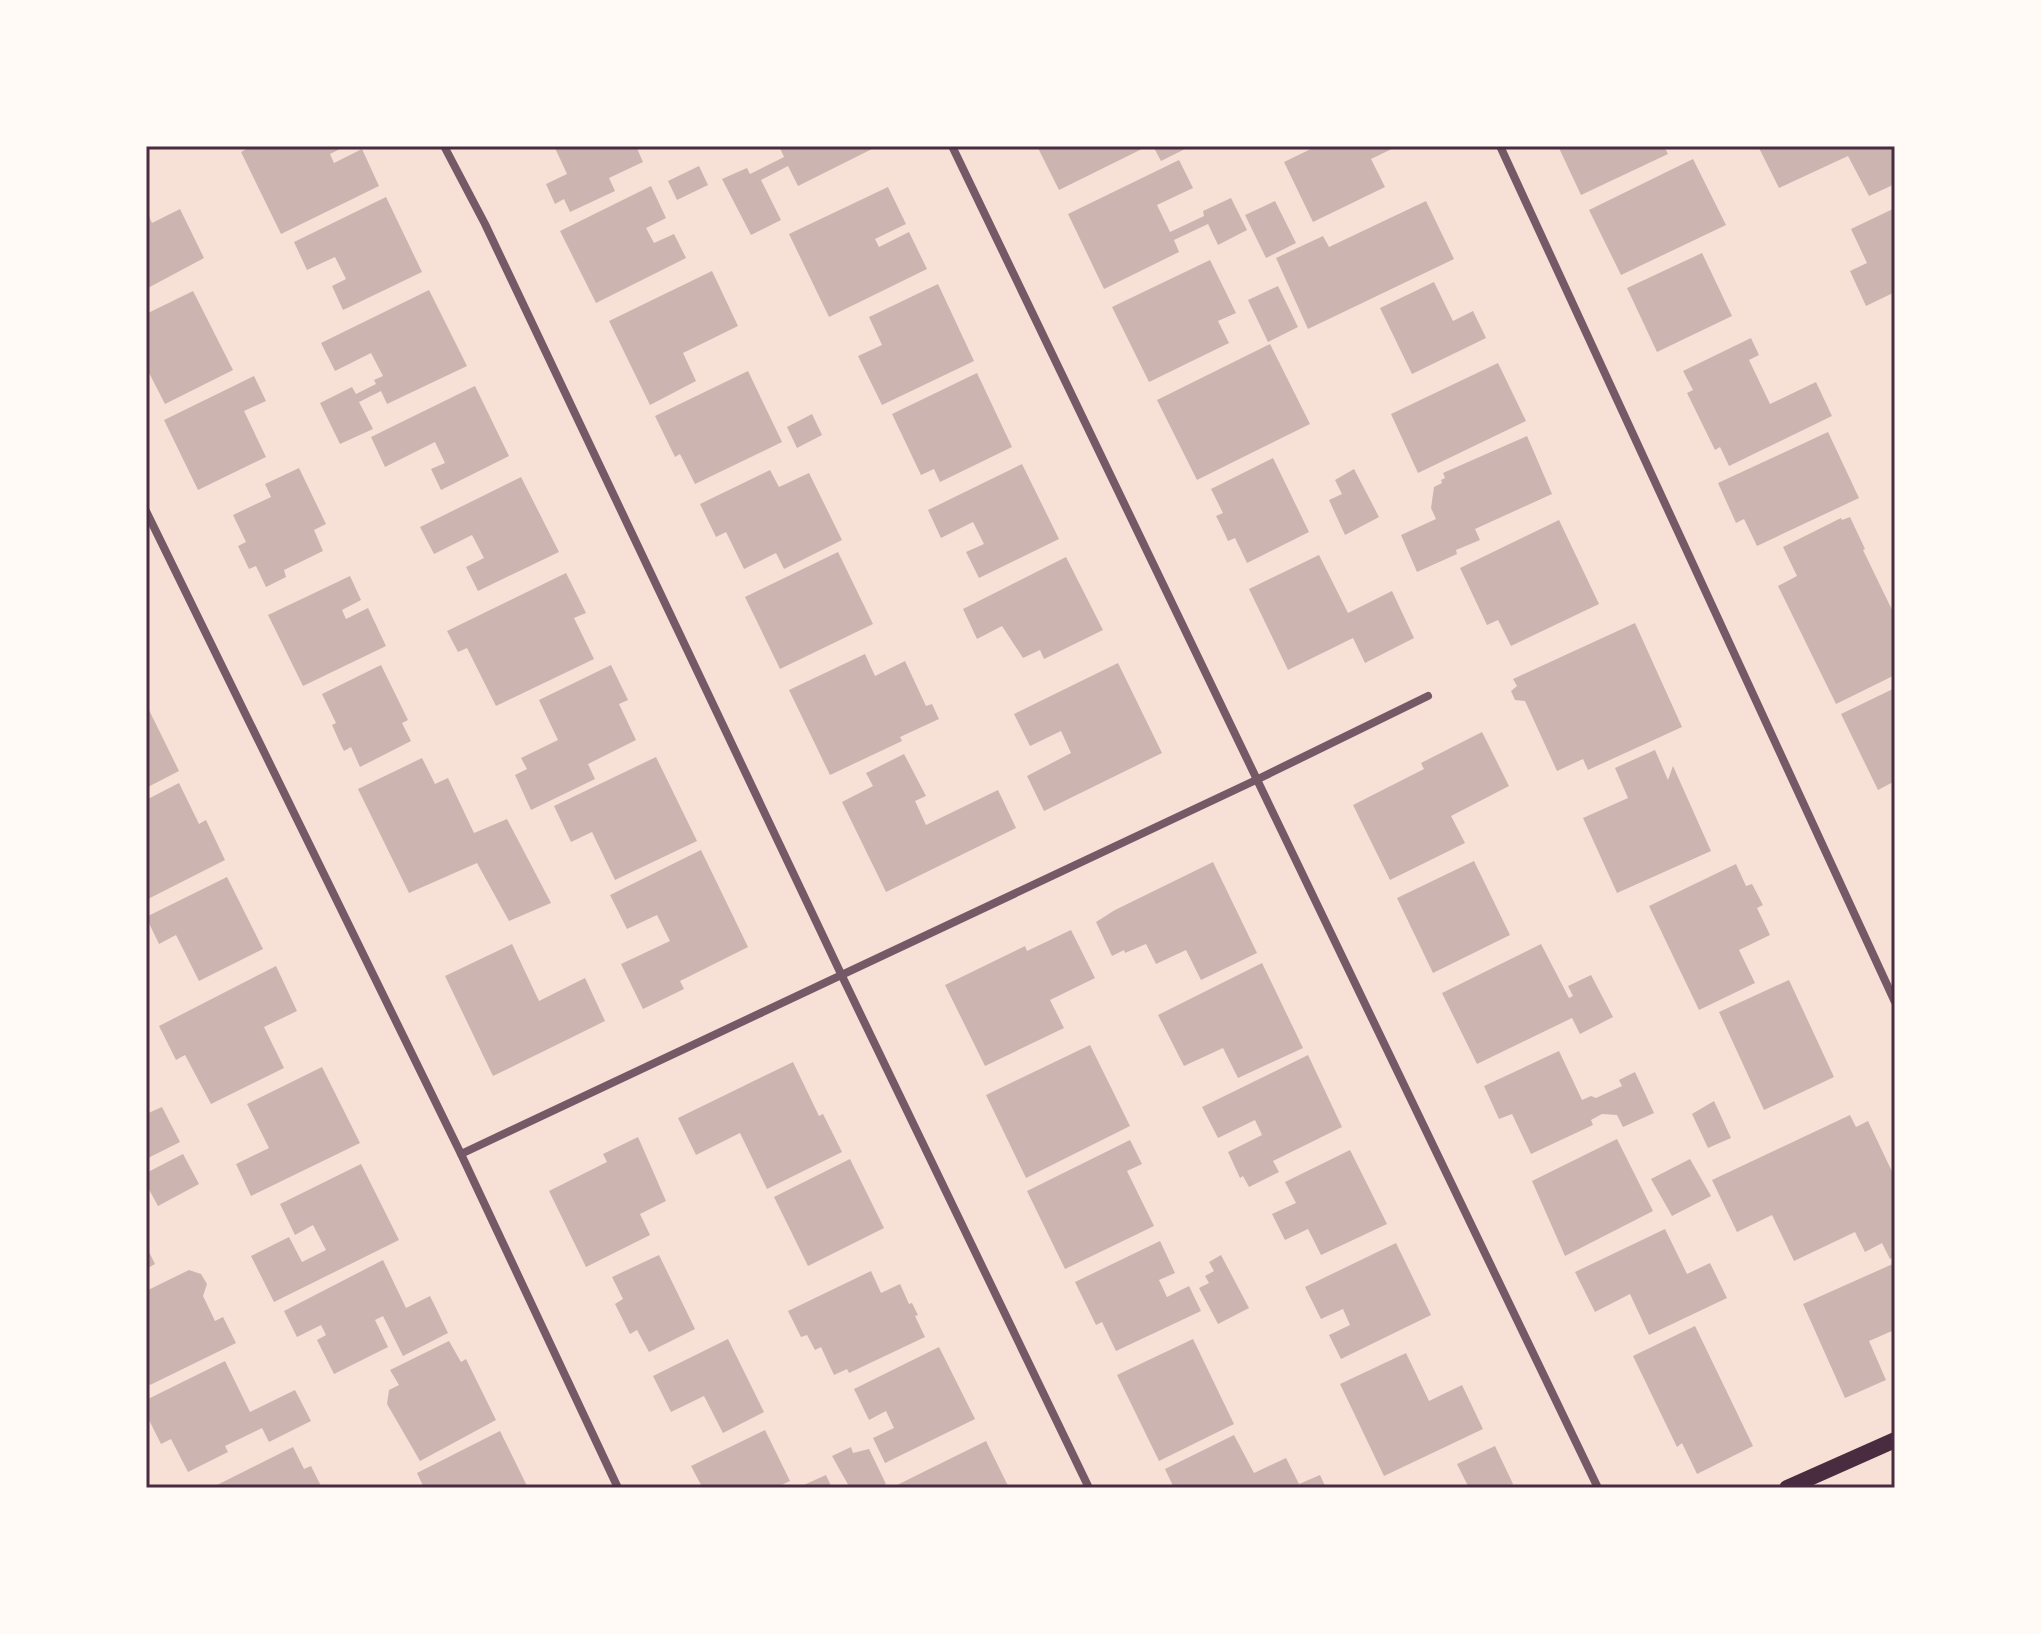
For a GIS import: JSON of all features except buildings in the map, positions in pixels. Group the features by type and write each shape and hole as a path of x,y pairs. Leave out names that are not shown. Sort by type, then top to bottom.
{"main road":[{"path":"1787,1488 1895,1440"}],"street":[{"path":"444,146 485,224 1089,1488"},
{"path":"952,146 1598,1488"},
{"path":"1500,146 1895,1002"},
{"path":"146,511 461,1154 618,1488"},
{"path":"461,1154 1428,696"}]}
